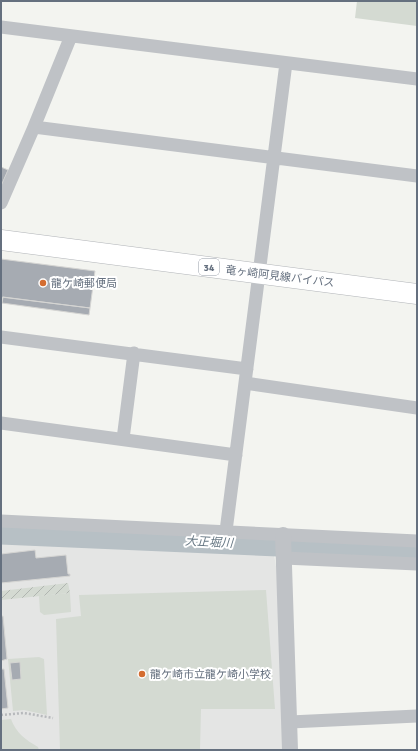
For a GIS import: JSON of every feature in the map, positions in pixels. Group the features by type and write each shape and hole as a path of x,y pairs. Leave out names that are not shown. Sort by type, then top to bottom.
{"main road":[{"name":"竜ヶ崎阿見線バイパス","path":"1,240 417,294"}],"street":[{"path":"1,27 417,79"},
{"path":"1,203 71,36"},
{"path":"226,531 286,63"},
{"path":"34,127 417,176"},
{"path":"1,336 247,369"},
{"path":"123,439 134,353"},
{"path":"245,383 417,408"},
{"path":"1,423 236,455"},
{"path":"1,521 417,541"},
{"path":"283,535 290,750"},
{"path":"284,558 417,564"},
{"path":"290,722 417,716"}],"path":[{"path":"1,715 24,713 53,718"}],"shaded area":[{"path":"357,1 417,1 417,26 355,18"},
{"name":"龍ケ崎市立龍ケ崎小学校","path":"1,540 64,541 274,554 281,598 285,750 1,750"},
{"path":"68,583 70,593 1,600 1,591"},
{"path":"266,590 275,709 201,709 200,750 60,750 56,619 81,616 79,595"},
{"path":"70,593 71,612 44,615 40,612 39,596"},
{"path":"39,657 44,659 47,715 24,710 13,711 8,659"},
{"path":"11,719 19,732 38,747 39,750 1,750 1,720"}],"building":[{"path":"1,167 8,170 1,186"},
{"path":"1,259 95,271 90,308 1,297"},
{"path":"3,297 90,308 89,315 2,303"},
{"path":"35,550 36,558 66,555 68,574 70,574 70,576 1,583 1,554"},
{"path":"1,616 3,616 7,659 1,661"},
{"path":"20,662 21,679 12,680 10,663"},
{"path":"1,669 4,669 8,708 1,709"}],"waterway":[{"name":"大正堀川","path":"1,533 417,551"}],"place":[{"name":"龍ケ崎郵便局","path":"43,283"},
{"name":"龍ケ崎市立龍ケ崎小学校","path":"142,674"}]}
